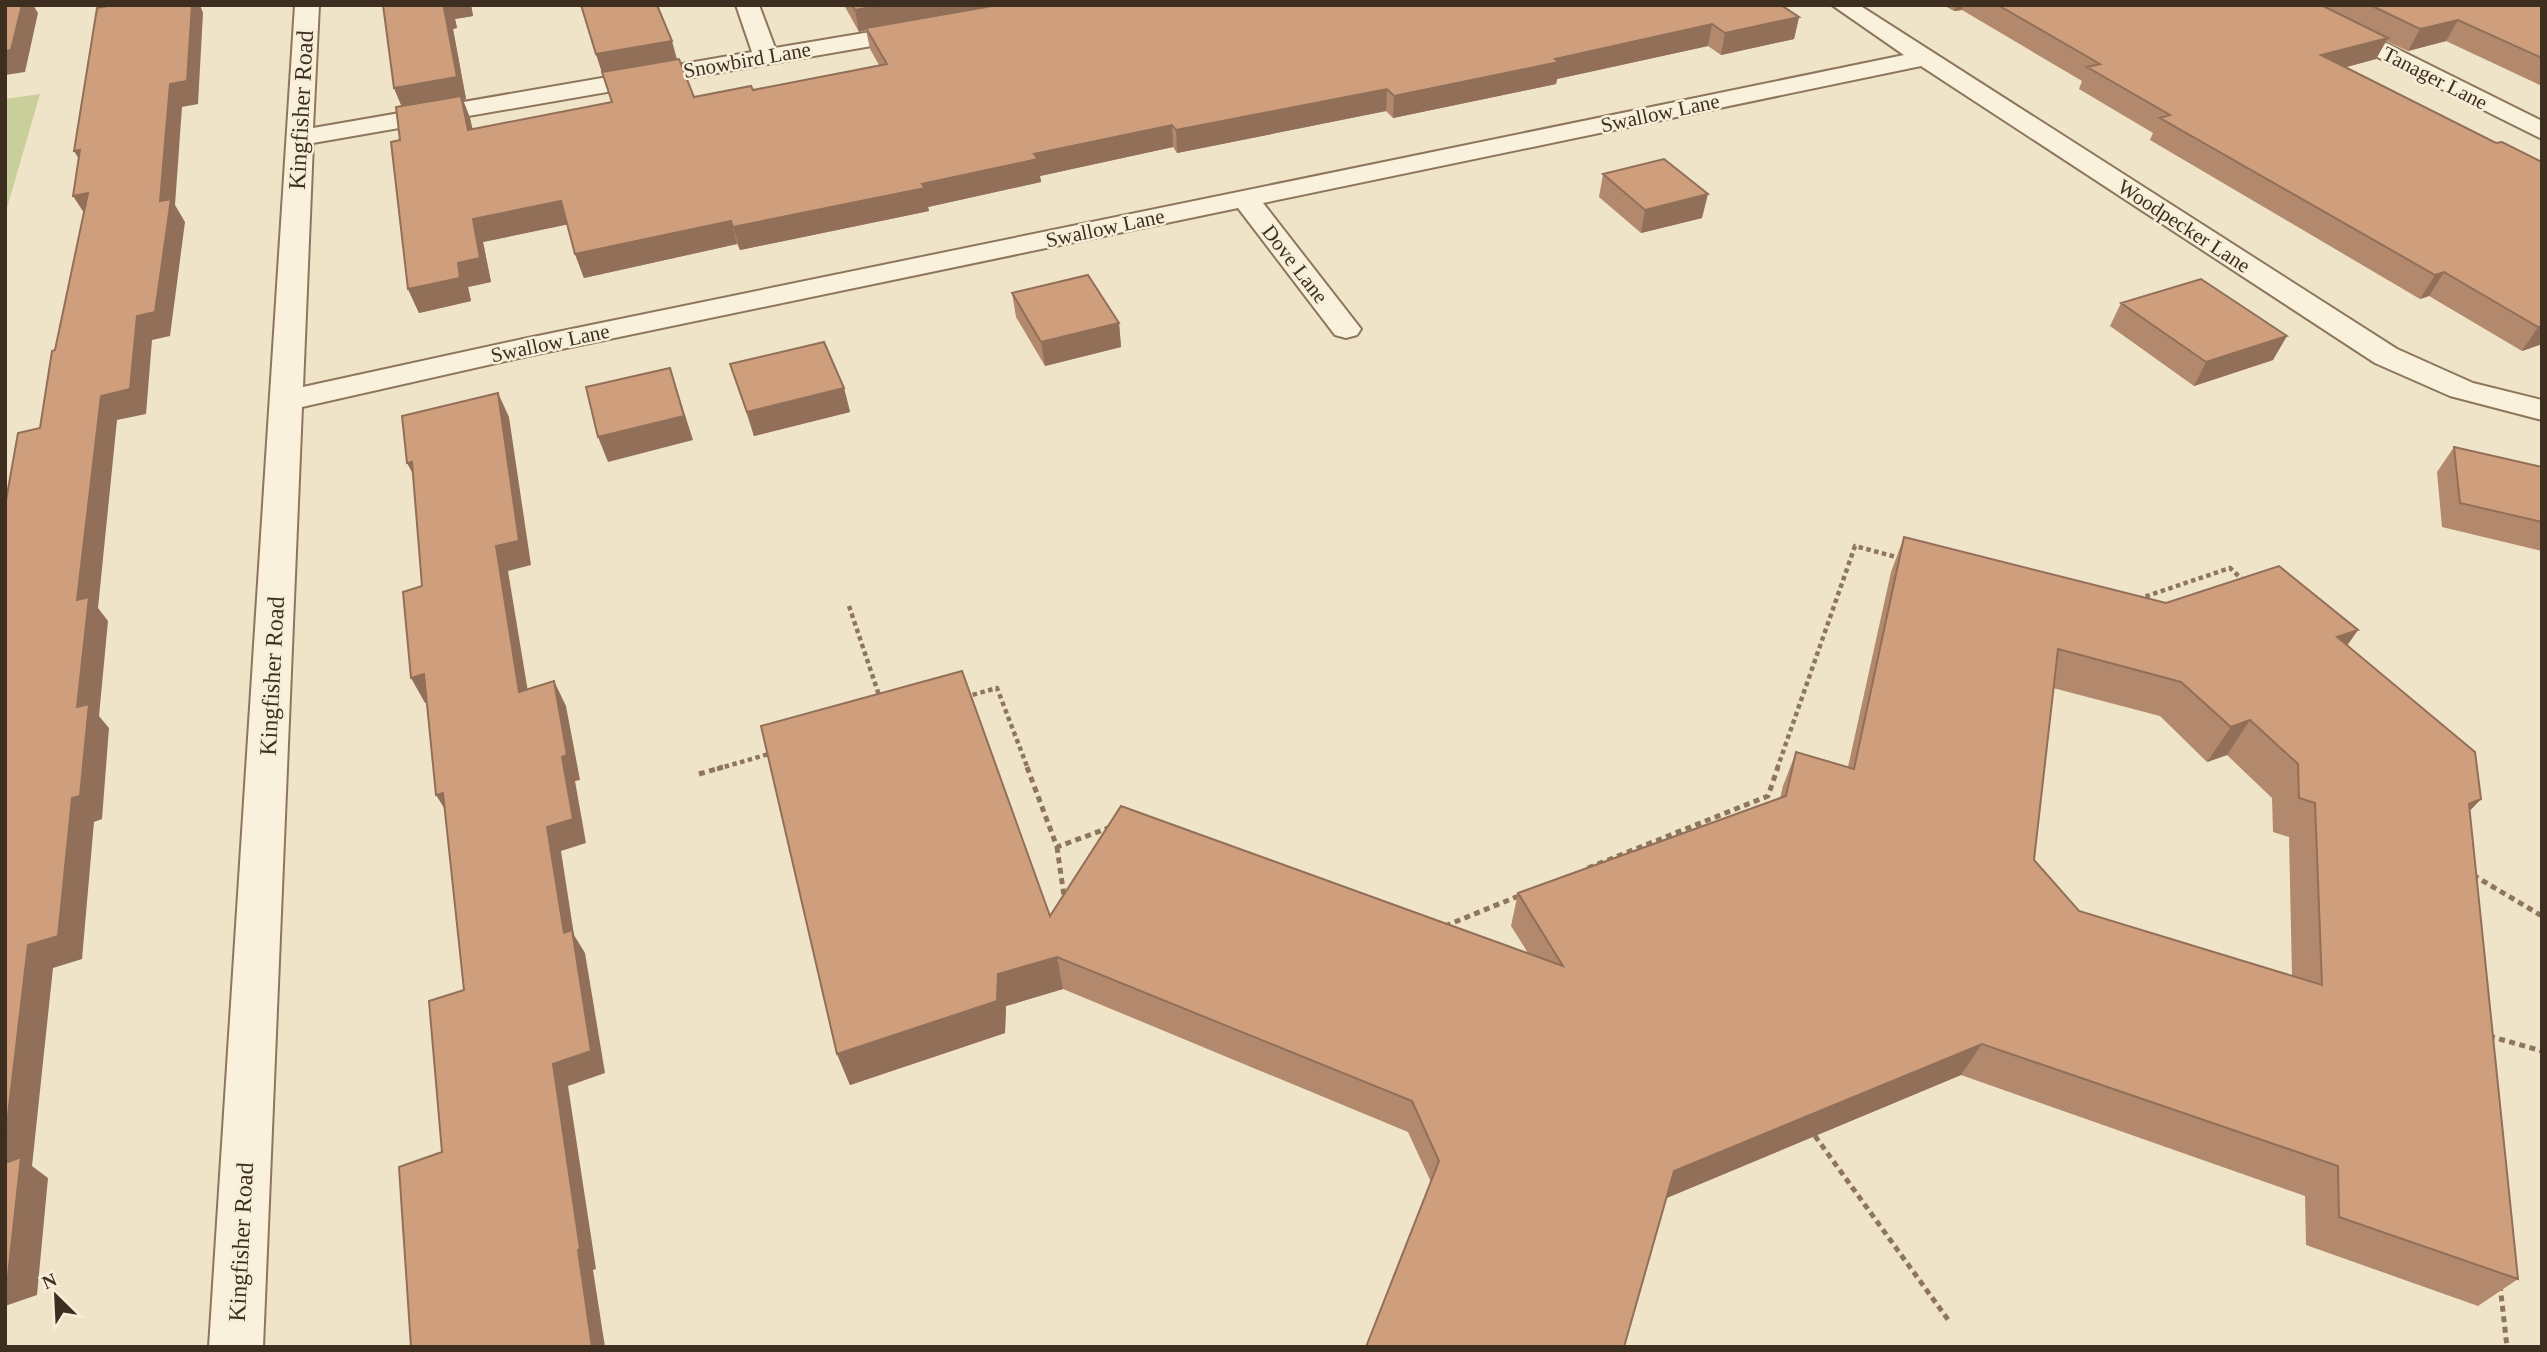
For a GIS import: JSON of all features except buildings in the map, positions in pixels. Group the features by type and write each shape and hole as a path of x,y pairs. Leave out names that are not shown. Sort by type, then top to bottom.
{"street":[{"name":"Kingfisher Road","path":"236,1347 307,5"},
{"path":"747,5 766,57"},
{"name":"Woodpecker Lane","path":"1843,5 2386,356 2420,375 2485,399 2542,410"},
{"name":"Tanager Lane","path":"2291,5 2542,131"},
{"name":"Snowbird Lane","path":"299,138 938,28"},
{"name":"Swallow Lane","path":"286,401 523,348 1924,58"},
{"name":"Dove Lane","path":"1245,199 1346,329"}],"path":[{"path":"1578,872 1768,796 1855,546 1906,560"},
{"path":"2125,603 2230,569 2249,585"},
{"path":"849,606 883,707"},
{"path":"960,699 997,688 1057,847 1064,896"},
{"path":"699,774 779,751"},
{"path":"1057,847 1120,824"},
{"path":"2468,872 2542,916"},
{"path":"1439,928 1527,892"},
{"path":"2474,1032 2542,1051"},
{"path":"1815,1136 1949,1321"},
{"path":"2500,1278 2507,1347"}],"green space":[{"path":"40,94 5,215 5,99"}]}
